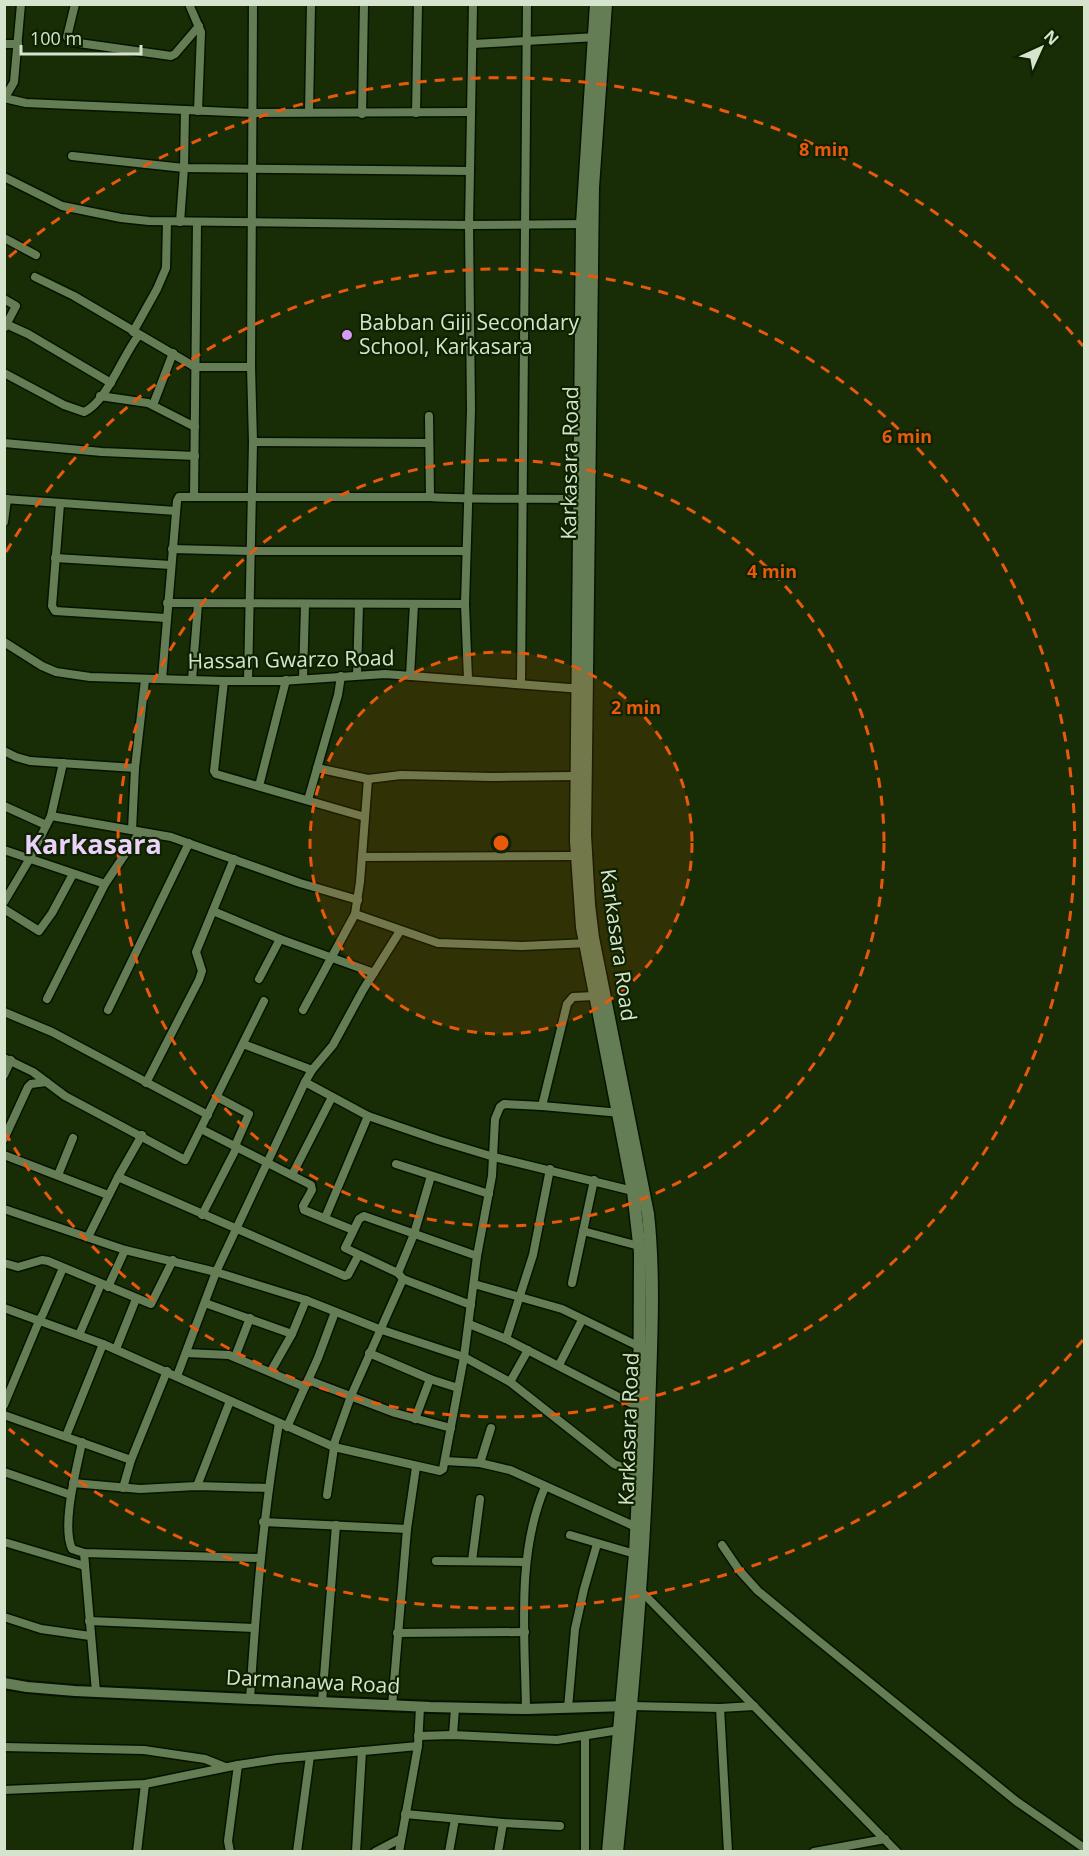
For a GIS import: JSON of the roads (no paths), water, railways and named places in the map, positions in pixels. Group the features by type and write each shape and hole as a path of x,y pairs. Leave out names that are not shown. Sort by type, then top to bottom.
{"main road":[{"name":"Karkasara Road","path":"596,4 598,37 587,224 580,499 585,835 595,996 623,1113"},
{"name":"Karkasara Road","path":"598,37 606,4"},
{"name":"Karkasara Road","path":"587,224 583,689 576,776 577,856 581,916 590,943 628,1138 648,1214 651,1298 646,1511 641,1591 626,1706 619,1730 608,1851"},
{"name":"Karkasara Road","path":"617,1851 639,1474 639,1246 628,1138"}],"street":[{"path":"21,4 14,82 5,98 26,103 253,113 471,112"},
{"path":"75,4 67,37 72,42 171,56 199,26"},
{"path":"189,4 199,26 201,37 198,111"},
{"path":"248,681 253,442 251,221 253,4"},
{"path":"309,112 311,4"},
{"path":"362,114 364,4"},
{"path":"416,113 418,4"},
{"path":"468,679 465,604 470,499 469,225 473,4"},
{"path":"521,684 527,4"},
{"path":"473,44 598,37"},
{"path":"4,44 18,44"},
{"path":"180,222 185,110"},
{"path":"72,156 184,168 470,171"},
{"path":"4,177 62,206 121,219 167,222 587,224"},
{"path":"4,373 78,411 88,411 111,383 157,290 166,268 167,222"},
{"path":"194,497 197,222"},
{"path":"4,238 36,255"},
{"path":"35,277 74,296 195,367 251,367"},
{"path":"4,299 16,306 5,326 28,334 111,383"},
{"path":"153,405 173,353"},
{"path":"100,396 153,405 195,427"},
{"path":"429,416 430,497"},
{"path":"253,442 429,443"},
{"path":"4,443 102,452 195,456"},
{"path":"162,680 172,549 179,497 580,499"},
{"path":"4,522 6,499 176,511"},
{"path":"60,504 52,606 55,610 166,618"},
{"path":"172,549 466,551"},
{"path":"55,558 171,565"},
{"path":"167,603 465,604"},
{"path":"192,680 198,604"},
{"path":"357,675 359,604"},
{"path":"410,676 414,604"},
{"path":"303,679 305,605"},
{"name":"Hassan Gwarzo Road","path":"4,642 56,672 90,677 248,681 373,674 583,689"},
{"path":"308,800 338,695 341,676"},
{"path":"47,999 105,884 136,831 135,768 145,680"},
{"path":"259,786 286,680"},
{"path":"224,681 214,771 216,774 365,817"},
{"path":"4,751 30,761 135,768"},
{"path":"4,902 9,886 29,860 51,816 63,763"},
{"path":"317,768 368,779 401,775 576,776"},
{"path":"303,1010 355,914 368,779"},
{"path":"4,806 46,825"},
{"path":"51,816 189,843 300,883 358,900"},
{"path":"108,1010 189,843"},
{"path":"4,850 105,884"},
{"path":"362,857 577,856"},
{"path":"146,1083 199,980 202,972 196,952 234,859"},
{"path":"4,909 39,931 52,913 73,874"},
{"path":"213,911 280,939 374,973"},
{"path":"355,914 438,943 522,945 590,943"},
{"path":"177,1376 216,1272 305,1082 333,1045 400,931"},
{"path":"259,979 280,939"},
{"path":"542,1106 567,1004 573,997 595,996"},
{"path":"4,1075 8,1059 33,1072 65,1096 142,1135 185,1160 264,1001"},
{"path":"4,1012 52,1032 208,1115"},
{"path":"243,1044 312,1070"},
{"path":"305,1082 368,1116 494,1157 633,1191"},
{"path":"4,1139 28,1087 31,1084 46,1083"},
{"path":"202,1215 236,1147 249,1114 217,1097"},
{"path":"292,1175 332,1097"},
{"path":"4,1308 116,1349 334,1447 440,1472 445,1461 464,1357 477,1256 494,1157 495,1119 500,1107 504,1104 623,1113"},
{"path":"325,1218 368,1116"},
{"path":"201,1129 292,1175 312,1188 303,1208 353,1230"},
{"path":"88,1237 118,1176 142,1135"},
{"path":"58,1175 72,1138"},
{"path":"4,1155 108,1196"},
{"path":"396,1164 489,1194"},
{"path":"507,1339 532,1255 550,1169"},
{"path":"118,1176 202,1215 345,1276 348,1275 358,1256"},
{"path":"327,1495 334,1447 351,1396 400,1276 431,1176"},
{"path":"572,1283 594,1180"},
{"path":"4,1209 126,1250 216,1272 306,1300 379,1329 464,1357 510,1382 614,1464 639,1474"},
{"path":"471,1305 400,1276 345,1248 359,1219 364,1216 477,1256"},
{"path":"583,1231 639,1246"},
{"path":"79,1335 126,1250"},
{"path":"4,1263 18,1267 42,1260 149,1304 152,1303 172,1260"},
{"path":"4,1405 63,1268"},
{"path":"474,1284 562,1309 640,1347"},
{"path":"116,1349 136,1299"},
{"path":"271,1371 292,1334 306,1300"},
{"path":"205,1303 292,1334"},
{"path":"250,1699 259,1558 267,1488 283,1425 307,1383 335,1312"},
{"path":"235,1357 250,1318"},
{"path":"559,1365 582,1320"},
{"path":"469,1324 507,1339 639,1408"},
{"path":"66,1436 103,1344"},
{"path":"510,1382 528,1350"},
{"path":"186,1353 222,1353 415,1419 451,1428"},
{"path":"369,1353 430,1379 458,1388"},
{"path":"123,1488 131,1460 167,1371"},
{"path":"415,1419 430,1379"},
{"path":"197,1486 230,1401"},
{"path":"4,1415 131,1460"},
{"path":"480,1463 491,1428"},
{"path":"82,1442 71,1495 70,1544 72,1549 84,1553 259,1558"},
{"path":"445,1461 480,1463 510,1470 636,1527"},
{"path":"392,1706 407,1529 416,1467"},
{"path":"4,1472 71,1495"},
{"path":"74,1483 123,1488 197,1486 267,1488"},
{"path":"526,1709 526,1562 537,1511 545,1487"},
{"path":"472,1561 480,1499"},
{"path":"263,1522 407,1529"},
{"path":"322,1702 336,1525"},
{"path":"570,1535 635,1554"},
{"path":"4,1542 85,1566"},
{"path":"568,1707 575,1629 597,1544"},
{"path":"722,1545 739,1570 775,1605 1016,1802 1084,1848"},
{"path":"84,1553 96,1692"},
{"path":"436,1561 526,1562"},
{"path":"641,1591 897,1851"},
{"path":"4,1617 40,1629 90,1636"},
{"path":"89,1621 254,1628"},
{"path":"397,1633 525,1632"},
{"name":"Darmanawa Road","path":"4,1683 96,1692 392,1706 526,1709 626,1706"},
{"path":"626,1706 720,1708 754,1706"},
{"path":"399,1851 418,1746 420,1707"},
{"path":"453,1735 455,1708"},
{"path":"720,1708 728,1851"},
{"path":"418,1736 453,1735 556,1740 619,1730"},
{"path":"585,1736 585,1851"},
{"path":"4,1790 145,1784 238,1765 418,1746"},
{"path":"4,1747 144,1750 205,1759 225,1767"},
{"path":"356,1851 362,1751"},
{"path":"297,1851 310,1756"},
{"path":"230,1851 228,1841 238,1765"},
{"path":"137,1851 145,1784"},
{"path":"405,1814 560,1826"},
{"path":"449,1851 455,1819"},
{"path":"498,1851 502,1823"},
{"path":"375,1851 400,1839"},
{"path":"814,1851 885,1839"}],"place":[{"name":"Babban Giji Secondary School, Karkasara","path":"347,335"}],"district":[{"name":"Karkasara","path":"93,845"}]}
